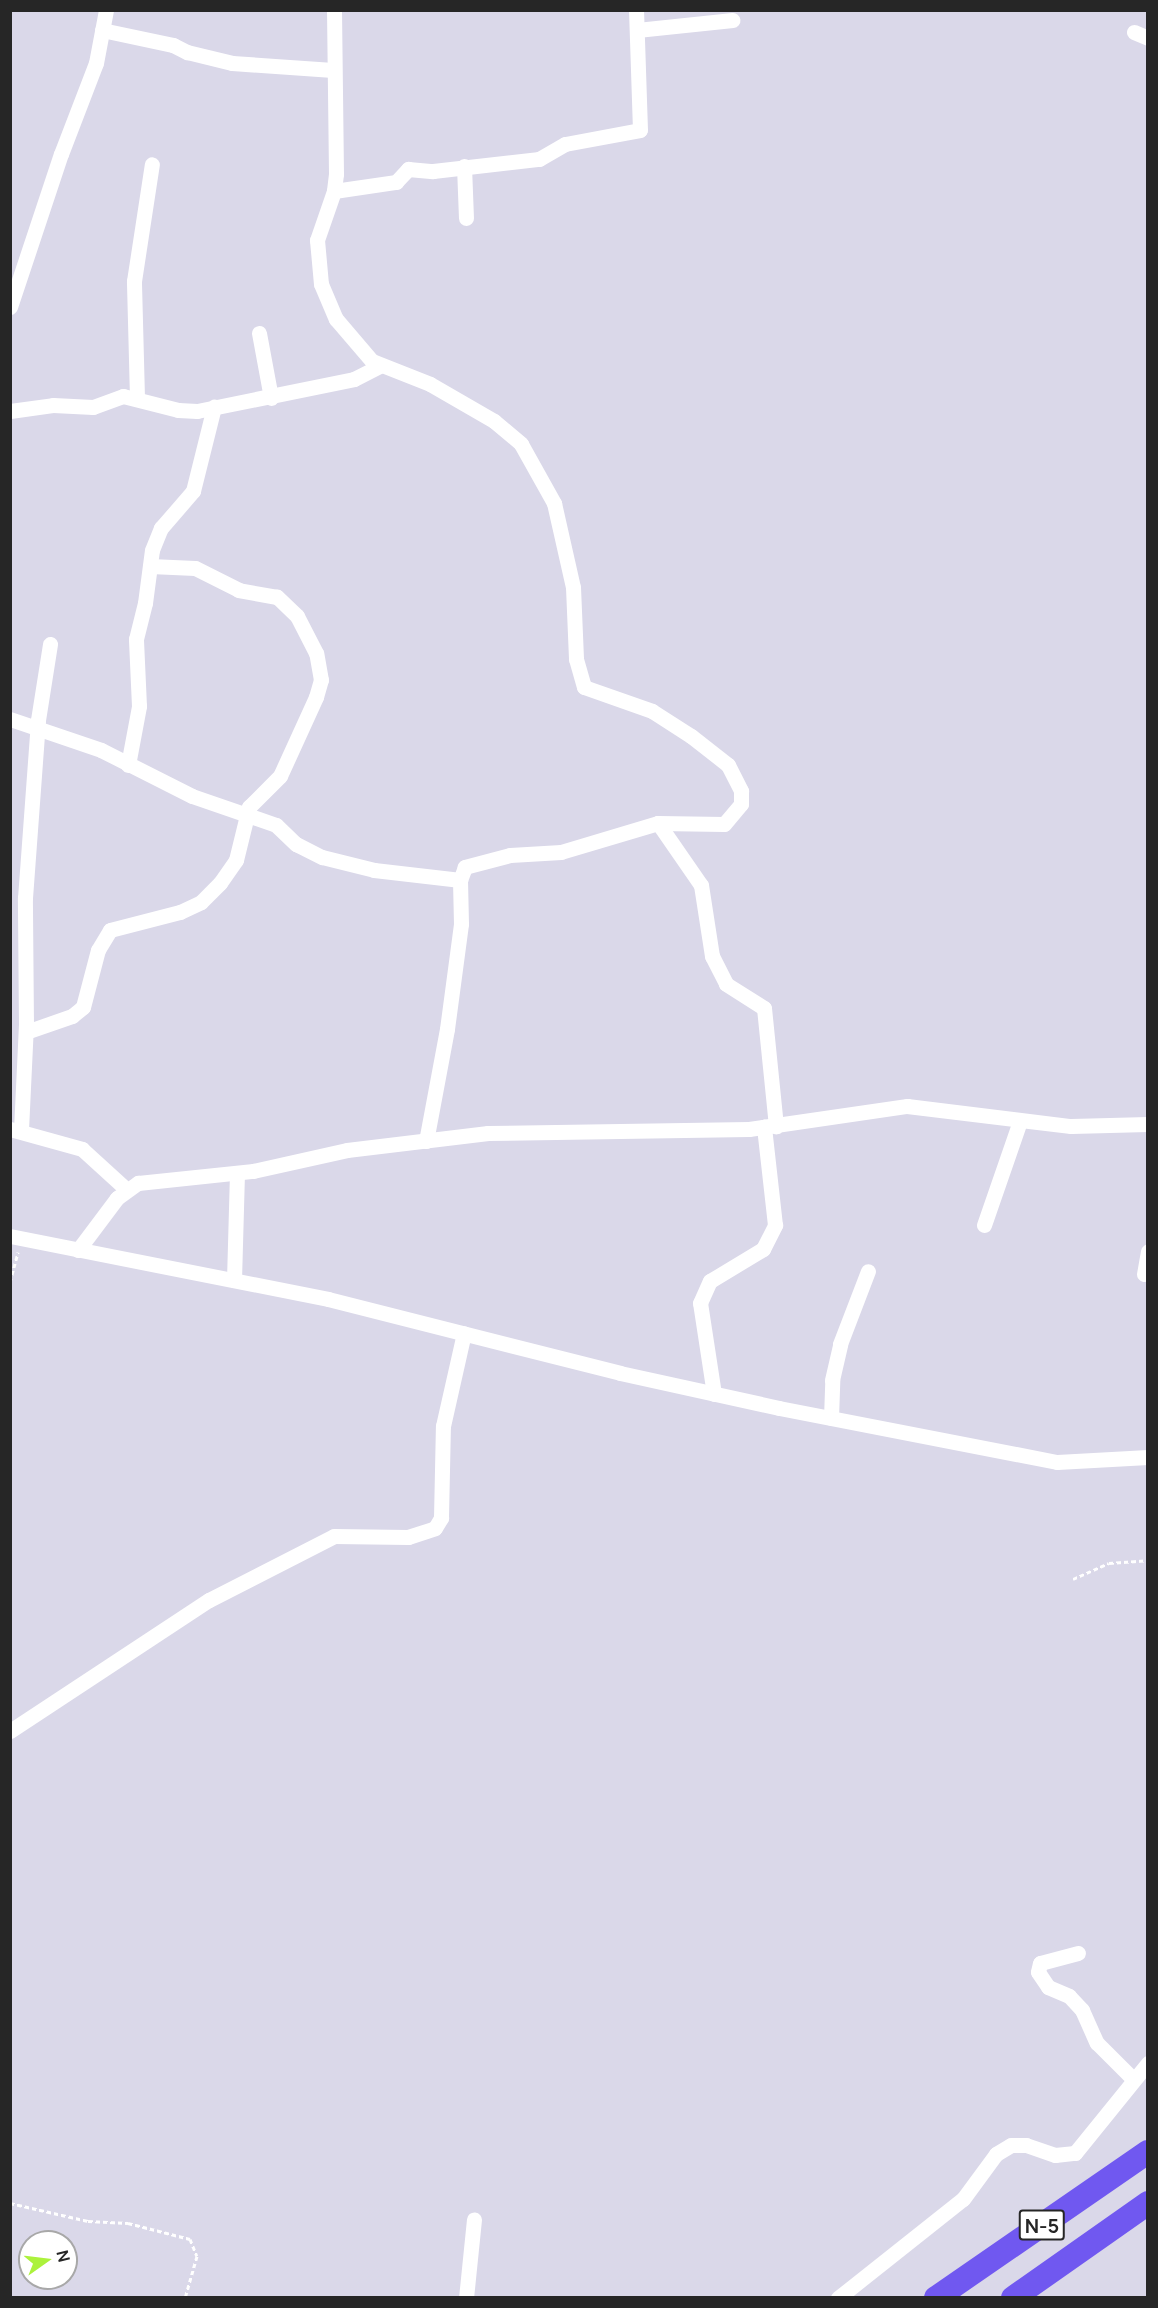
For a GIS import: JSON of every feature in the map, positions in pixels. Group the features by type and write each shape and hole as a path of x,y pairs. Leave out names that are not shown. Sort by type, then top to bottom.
{"highway":[{"name":"N-5","path":"936,2298 1148,2152"},
{"name":"N-5","path":"1013,2298 1148,2203"}],"street":[{"path":"10,307 15,277 61,154 87,93 106,10"},
{"path":"334,10 333,70 337,145 334,191 316,240 321,284 345,331 380,366 439,389 494,421 521,444 554,503 573,586 576,659 584,687 652,711 718,756 738,780 741,804 724,824 657,824 561,852 480,860 465,867 460,880 462,924 426,1141"},
{"path":"334,191 396,182 408,169 538,159 565,144 640,130 636,10"},
{"path":"637,30 732,20"},
{"path":"102,30 173,45 187,52 232,63 333,70"},
{"path":"137,398 134,281 152,164"},
{"path":"464,166 466,218"},
{"path":"259,333 271,398"},
{"path":"10,411 53,405 93,407 123,396 184,411 271,398 354,379 380,366"},
{"path":"128,765 139,706 136,639 150,566 161,528 193,491 214,407"},
{"path":"26,1032 72,1016 83,1007 98,950 110,930 180,912 201,902 215,888 236,860 247,816 258,794 280,776 316,697 321,680 316,653 297,616 277,597 239,590 195,568 150,566"},
{"path":"50,644 38,729 25,898 26,1032 16,1129 82,1149 126,1189"},
{"path":"10,719 101,750 192,796 276,825 296,844 322,857 374,870 460,880"},
{"path":"657,824 702,885 712,957 726,984 764,1008 775,1226 763,1249 710,1281 700,1303 714,1394"},
{"path":"78,1250 126,1189 147,1180 237,1173 347,1150 515,1131 770,1127 907,1107 1071,1126 1148,1124"},
{"path":"984,1225 1020,1120"},
{"path":"234,1280 237,1173"},
{"path":"15,1237 328,1299 714,1394 1057,1462 1148,1457"},
{"path":"1143,1274 1148,1251"},
{"path":"831,1418 832,1380 840,1344 868,1271"},
{"path":"10,1731 209,1600 334,1536 408,1537 435,1528 441,1518 443,1426 465,1333"},
{"path":"1078,1953 1040,1963 1038,1972 1048,1987 1069,1996 1082,2010 1097,2043 1133,2079"},
{"path":"838,2298 963,2199 978,2183 990,2161 1003,2150 1026,2145 1055,2155 1075,2153 1148,2063"},
{"path":"465,2298 474,2219"}],"path":[{"path":"10,1282 15,1237"},
{"path":"1073,1580 1109,1563 1148,1560"},
{"path":"10,2202 88,2221 128,2223 190,2239 197,2256 185,2298"}]}
